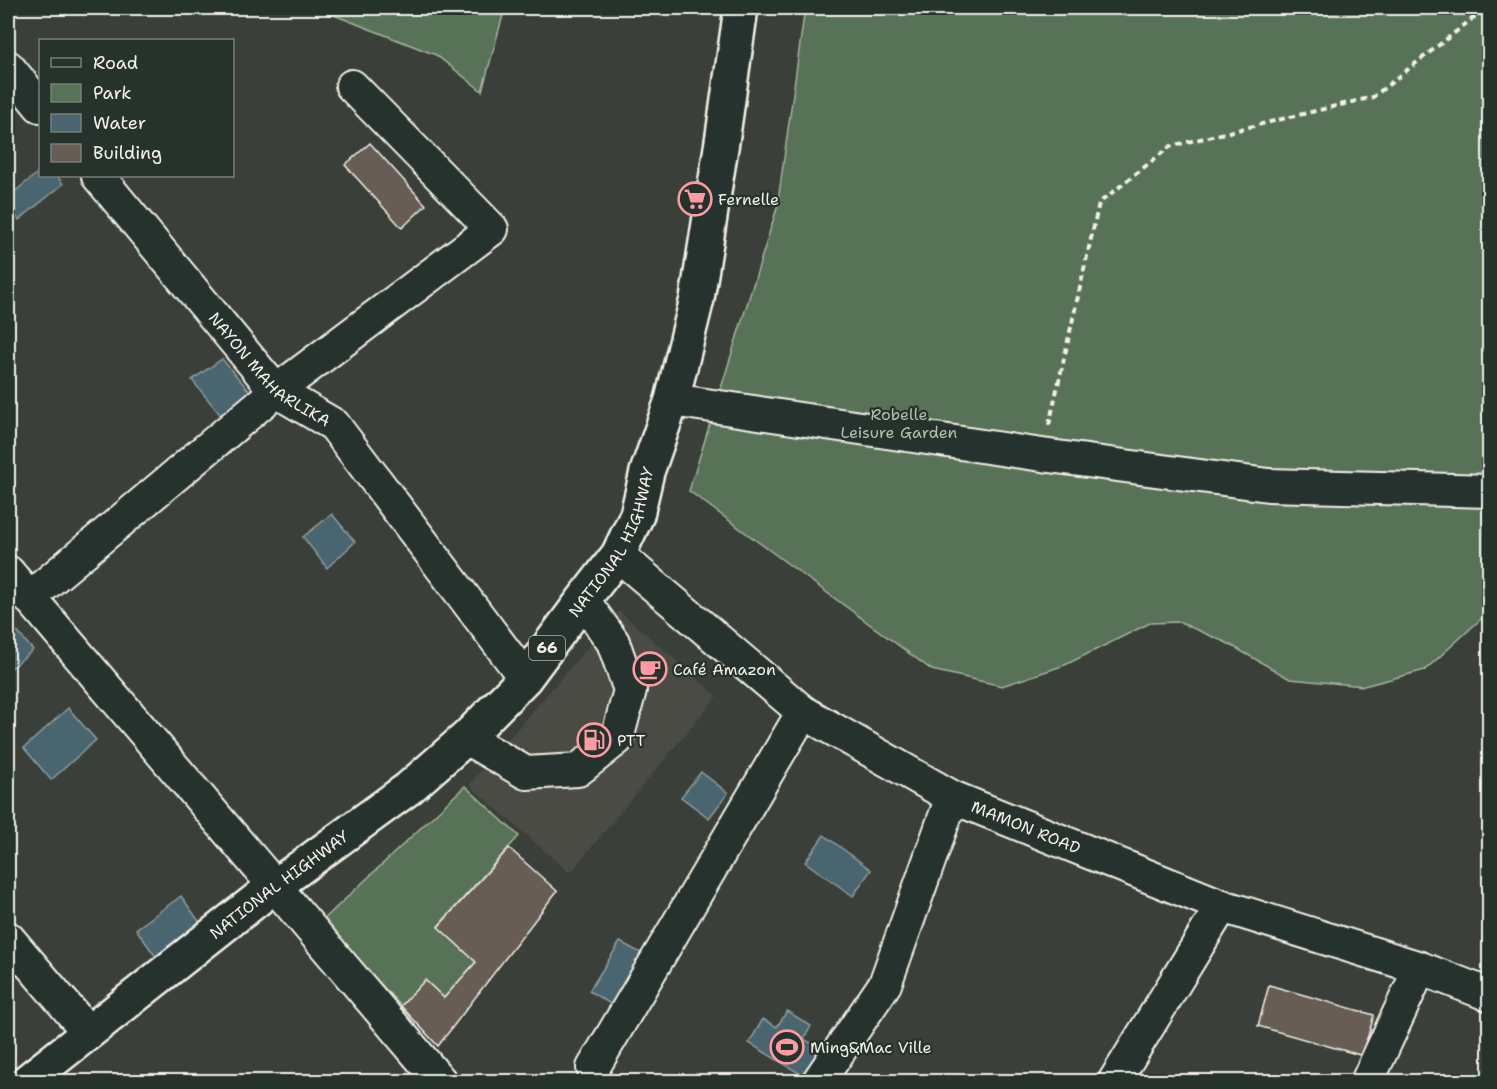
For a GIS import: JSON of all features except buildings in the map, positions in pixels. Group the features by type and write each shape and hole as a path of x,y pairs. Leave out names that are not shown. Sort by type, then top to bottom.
{"main road":[{"name":"NATIONAL HIGHWAY","path":"26,1082 275,886 409,788 466,738 525,678 618,555 637,515 647,472 672,400 697,299 741,8"}],"street":[{"path":"8,67 39,105"},
{"path":"29,598 276,391 492,229 352,86"},
{"name":"NAYON MAHARLIKA","path":"99,177 276,391 334,425 525,678"},
{"path":"672,400 1042,455 1268,485 1490,491"},
{"name":"MAMON ROAD","path":"618,555 803,712 952,797 1222,906 1420,968 1490,995"},
{"path":"8,572 275,886 427,1076"},
{"path":"466,738 526,773 578,770 617,739 630,690 613,642 583,600"},
{"path":"593,1068 803,712"},
{"path":"818,1082 885,984 952,797"},
{"path":"1114,1082 1222,906"},
{"path":"8,938 88,1032"},
{"path":"1366,1082 1420,968"}],"path":[{"path":"1042,455 1099,203 1171,146 1372,97 1486,8"}],"shaded area":[{"name":"PTT","path":"619,611 717,696 570,873 469,785"}],"green space":[{"path":"316,8 505,8 482,91 436,55"},
{"name":"Robelle Leisure Garden","path":"805,8 1489,8 1489,619 1481,619 1425,670 1364,686 1290,679 1227,643 1179,622 1150,623 1065,665 1002,686 932,670 689,491 777,208"},
{"path":"465,786 519,836 438,926 476,962 444,998 425,980 401,1006 322,921"}],"water":[{"path":"39,172 39,177 58,177 63,184 19,220 8,206 8,197"},
{"path":"222,359 251,393 223,418 192,380"},
{"path":"332,514 355,542 327,568 303,537"},
{"path":"14,628 33,650 8,671 8,633"},
{"path":"68,708 96,740 51,780 24,748"},
{"path":"701,772 728,793 709,818 681,797"},
{"path":"824,835 871,870 853,896 805,862"},
{"path":"181,896 201,924 156,957 136,929"},
{"path":"620,942 643,954 612,1005 589,991"},
{"name":"Ming&Mac Ville","path":"787,1011 811,1026 804,1039 825,1051 809,1079 749,1043 763,1019 777,1027"}],"place":[{"name":"Fernelle","path":"695,199"},
{"name":"Café Amazon","path":"650,669"},
{"name":"PTT","path":"594,740"},
{"name":"Ming&Mac Ville","path":"787,1047"}]}
